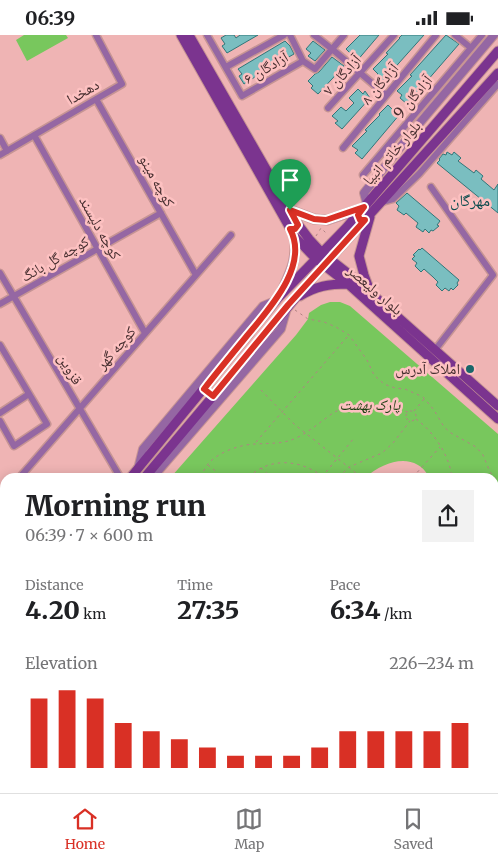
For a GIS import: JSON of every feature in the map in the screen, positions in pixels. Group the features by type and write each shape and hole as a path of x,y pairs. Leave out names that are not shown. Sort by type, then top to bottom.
{"main road":[{"name":"بلوار ولیعصر","path":"181,35 192,47 290,210 294,230"},
{"name":"بلوار ولیعصر","path":"189,35 192,47 294,230 309,239 323,259 348,284 498,419"},
{"name":"بلوار خاتم انبیا","path":"148,473 291,302 323,259 365,212 498,51"},
{"name":"بلوار خاتم انبیا","path":"365,212 382,202 498,73"},
{"path":"290,210 314,219 326,220 365,212 359,256 371,293"},
{"path":"279,297 294,263 294,230"},
{"name":"بلوار ولیعصر","path":"323,259 371,293 498,406"},
{"name":"بلوار خاتم انبیا","path":"136,473 279,297 323,259"},
{"path":"279,297 286,295 291,302 310,289 333,284 348,284"},
{"path":"204,389 213,396"}],"street":[{"name":"دهخدا","path":"0,155 122,84 96,35"},
{"path":"209,36 226,67 284,35"},
{"path":"290,35 303,61"},
{"path":"314,35 386,95"},
{"name":"آزادگان ۶","path":"226,67 242,96 303,61 315,69 344,35"},
{"name":"آزادگان ۷","path":"328,108 394,35"},
{"name":"آزادگان ۸","path":"342,148 436,35"},
{"path":"455,35 471,49"},
{"name":"آزادگان 9","path":"363,175 482,35"},
{"path":"365,212 364,193 418,125 494,35"},
{"path":"382,202 393,199 419,174 498,84"},
{"name":"کوچه مینو","path":"96,99 196,275"},
{"name":"کوچه دلپسند","path":"34,135 145,333"},
{"path":"0,138 7,151"},
{"path":"431,187 493,275 435,350"},
{"name":"کوچه گل بانگ","path":"0,304 161,213"},
{"name":"کوچه گهر","path":"23,473 231,235"},
{"name":"قزوین","path":"0,273 118,473"},
{"path":"135,473 143,449 263,306 279,297"},
{"path":"156,473 281,329 291,302"},
{"path":"0,345 47,423 14,446 0,421"},
{"path":"0,413 29,394"}],"path":[{"path":"291,302 308,319 324,322 349,335 367,360 374,375 384,384 405,389 424,399 434,409 444,427 476,447 483,455 491,473"},
{"path":"254,444 349,335"},
{"path":"261,390 294,424 356,473"},
{"path":"414,412 424,399"},
{"path":"203,473 208,464 225,451 254,444 274,444 294,439 336,412 347,408 379,406 414,412"},
{"path":"408,412 406,418 410,421"},
{"path":"414,412 416,419 441,446 449,463 451,473"},
{"path":"343,473 349,467 382,453 393,443 410,421 416,419"},
{"path":"325,473 354,438"},
{"path":"417,473 441,446"},
{"path":"254,473 261,468 277,463 290,463 316,473"},
{"path":"208,464 218,473"},
{"path":"261,468 267,473"}],"green space":[{"path":"24,35 66,35 68,38 27,61 16,40"},
{"name":"پارک بهشت","path":"330,302 340,302 350,306 498,434 498,473 426,473 416,464 408,461 399,461 390,463 371,473 175,473 296,335 308,319 309,313 321,305"}],"building":[{"path":"226,35 234,35 236,38 240,35 258,35 227,53 222,46 225,44 221,38"},
{"path":"360,35 379,35 356,62 349,56 351,54 346,49"},
{"path":"402,35 424,35 382,82 376,76 378,74 373,69 388,54 386,53"},
{"path":"446,35 459,44 407,104 400,98 402,95 397,91"},
{"path":"285,41 294,54 244,84 239,76 242,74 238,69"},
{"path":"313,41 325,50 315,61 308,56 311,53 306,49"},
{"path":"332,57 344,66 318,94 311,88 313,86 308,81"},
{"path":"358,89 363,94 365,91 370,98 342,129 335,123 338,121 332,116 341,107 346,111 354,103 349,98"},
{"path":"388,105 393,110 395,107 400,114 362,159 355,153 358,150 352,146"},
{"path":"447,152 452,155 454,152 461,158 458,161 474,173 476,170 483,176 481,179 494,190 498,184 498,213 437,163 443,154 446,155"},
{"path":"407,193 440,221 437,225 439,226 433,231 431,230 429,233 425,229 423,232 416,227 418,223 406,213 404,215 397,210 399,206 396,203"},
{"path":"422,248 459,280 458,285 453,290 451,288 449,291 445,288 442,291 436,285 438,282 433,277 424,269 421,272 415,266 417,263 412,259 415,256 413,255"}],"place":[{"name":"املاک آدرس","path":"470,369"}],"district":[{"name":"مهرگان","path":"470,200"}],"route":[{"path":"364,207 358,215 360,220 365,220 288,305 213,396 204,389 279,297 294,263 295,237 290,229 295,229 298,225 290,210 303,216 326,220 364,207"}]}
